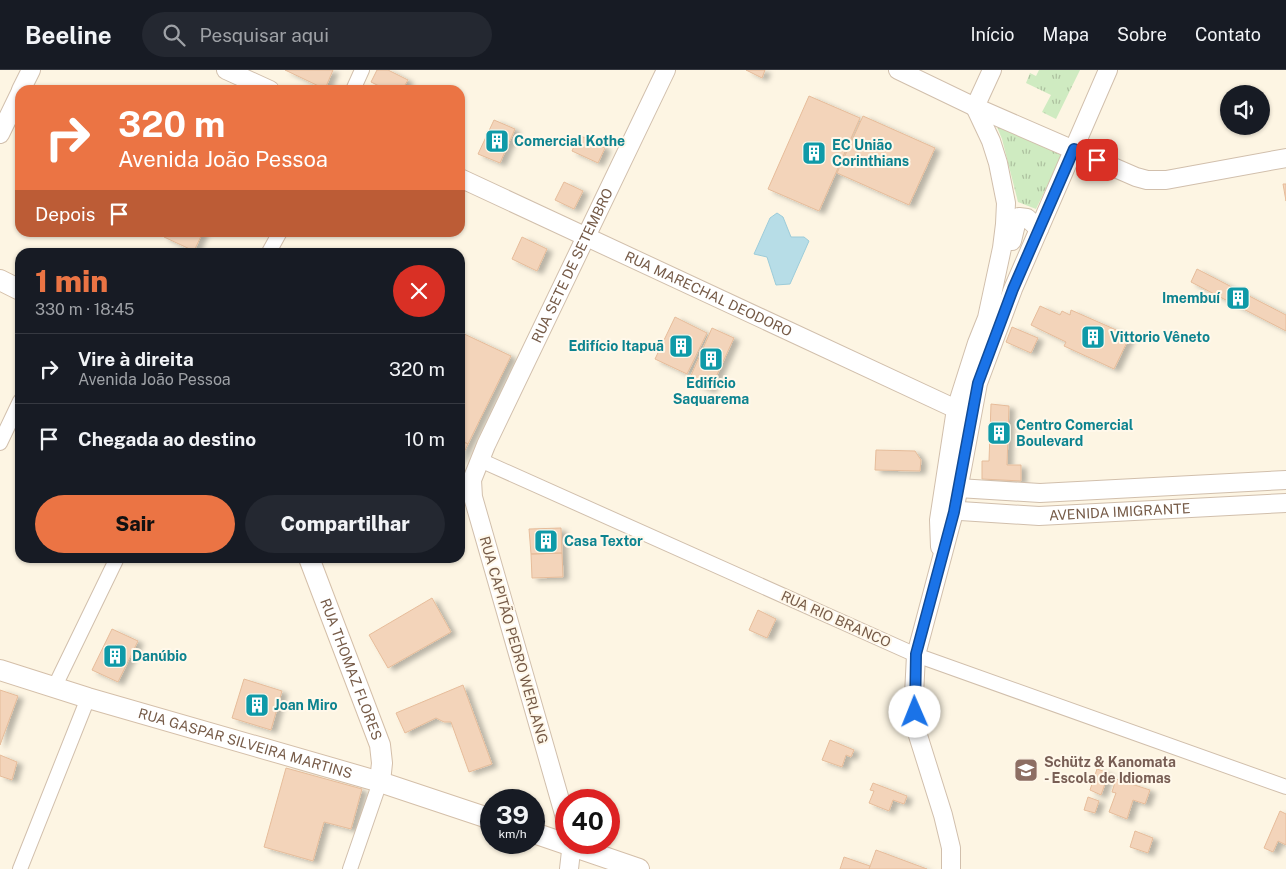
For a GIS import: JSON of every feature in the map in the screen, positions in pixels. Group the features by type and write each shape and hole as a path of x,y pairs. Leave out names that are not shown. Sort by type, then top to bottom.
{"main road":[{"path":"0,280 15,288"},
{"name":"RUA THOMAZ FLORES","path":"311,563 380,745 382,763 380,782"},
{"name":"RUA GASPAR SILVEIRA MARTINS","path":"0,670 54,688 380,782 480,815"},
{"path":"599,854 639,869"}],"street":[{"path":"24,85 31,70"},
{"path":"226,70 259,85"},
{"path":"355,85 362,70"},
{"name":"RUA SETE DE SETEMBRO","path":"480,460 666,70"},
{"path":"898,70 975,107 1074,149 1124,173 1142,179 1166,180 1286,158"},
{"path":"987,318 1002,248 1006,203 1002,180 991,141 975,107 992,70"},
{"path":"948,509 958,488 978,383 1013,289 1108,70"},
{"path":"0,134 15,103"},
{"name":"RUA MARECHAL DEODORO","path":"465,180 956,409"},
{"path":"1006,203 1029,210 1040,225"},
{"path":"951,869 951,848 943,815 916,729 914,695 916,654 942,560 956,409 977,343 997,298 1017,220 1019,217 1027,218 1040,225"},
{"path":"271,248 277,237"},
{"path":"0,443 15,412"},
{"name":"RUA RIO BRANCO","path":"480,460 916,654 1286,787"},
{"name":"RUA CAPITÃO PEDRO WERLANG","path":"480,460 472,480 473,497 557,789"},
{"name":"AVENIDA IMIGRANTE","path":"958,488 1040,493 1286,480"},
{"name":"AVENIDA IMIGRANTE","path":"948,509 1039,516 1286,503"},
{"path":"54,688 114,563"},
{"path":"20,869 88,698"},
{"path":"350,869 380,782"},
{"path":"569,869 571,854"}],"green space":[{"path":"1039,70 1080,70 1056,119 1042,112 1051,95 1026,83 1030,73 1036,76"},
{"path":"992,115 1065,149 1036,209 1018,202 1002,139"}],"water":[{"path":"777,213 783,217 791,237 804,237 809,241 790,284 776,285 767,257 754,254 770,218"}],"building":[{"path":"285,70 333,70 327,85 317,85"},
{"path":"377,70 388,70 408,80 405,85 377,85 371,82"},
{"path":"746,70 765,70 762,78"},
{"name":"EC União Corinthians","path":"809,96 860,118 819,211 768,189"},
{"path":"863,116 935,148 909,205 837,173"},
{"name":"Comercial Kothe","path":"494,120 515,129 500,163 478,154"},
{"path":"579,135 605,148 598,163 572,151"},
{"path":"564,182 583,191 574,209 555,200"},
{"path":"1283,184 1286,184 1286,201"},
{"path":"164,237 201,237 195,248 188,248"},
{"path":"522,237 547,249 537,271 512,259"},
{"name":"Imembuí","path":"1197,269 1286,315 1286,331 1191,282"},
{"name":"Vittorio Vêneto","path":"1040,306 1060,315 1062,311 1070,315 1071,310 1130,336 1114,369 1064,346 1066,342 1031,325"},
{"name":"Edifício Itapuã","path":"675,317 707,333 687,374 655,359"},
{"path":"1012,327 1038,338 1031,353 1006,342"},
{"name":"Edifício Saquarema","path":"712,328 734,338 710,390 689,380"},
{"path":"465,334 511,356 468,444 465,442"},
{"name":"Centro Comercial Boulevard","path":"991,404 1009,406 1007,465 1021,465 1021,481 982,479 982,461 989,461"},
{"path":"876,450 915,451 921,460 920,471 875,470"},
{"name":"Casa Textor","path":"561,528 562,553 531,554 529,529"},
{"path":"562,553 563,577 532,578 531,554"},
{"path":"432,598 451,632 388,668 369,635"},
{"path":"758,610 776,619 767,638 749,630"},
{"name":"Danúbio","path":"112,629 138,641 118,682 92,670"},
{"name":"Joan Miro","path":"244,679 282,691 271,730 232,718"},
{"path":"463,685 492,764 469,772 451,722 444,722 436,718 405,733 396,713"},
{"path":"0,690 18,696 0,745"},
{"path":"830,740 854,750 851,757 846,755 842,767 822,760"},
{"path":"0,755 17,762 12,780 0,776"},
{"path":"286,768 362,789 351,829 324,822 313,861 264,847"},
{"path":"1097,769 1109,773 1101,795 1090,790"},
{"path":"1116,779 1150,790 1145,804 1133,800 1127,819 1109,812 1116,793 1112,792"},
{"path":"873,783 907,796 904,804 893,800 889,811 869,803 874,791 870,790"},
{"path":"1088,797 1099,801 1095,813 1084,810"},
{"path":"1280,811 1286,814 1286,845 1278,841 1273,852 1264,848"},
{"path":"1135,831 1153,838 1148,853 1130,847"},
{"path":"876,850 927,869 869,869"},
{"path":"844,857 870,866 869,869 840,869"}],"place":[{"name":"Comercial Kothe","path":"497,141"},
{"name":"EC União Corinthians","path":"814,153"},
{"name":"Imembuí","path":"1238,298"},
{"name":"Vittorio Vêneto","path":"1093,337"},
{"name":"Edifício Itapuã","path":"681,346"},
{"name":"Edifício Saquarema","path":"711,359"},
{"name":"Centro Comercial Boulevard","path":"999,433"},
{"name":"Casa Textor","path":"546,541"},
{"name":"Danúbio","path":"115,656"},
{"name":"Joan Miro","path":"257,705"},
{"name":"Schütz & Kanomata - Escola de Idiomas","path":"1026,770"}],"route":[{"path":"915,712 916,654 954,512 969,423 978,383 1013,289 1074,149 1097,160"}]}
